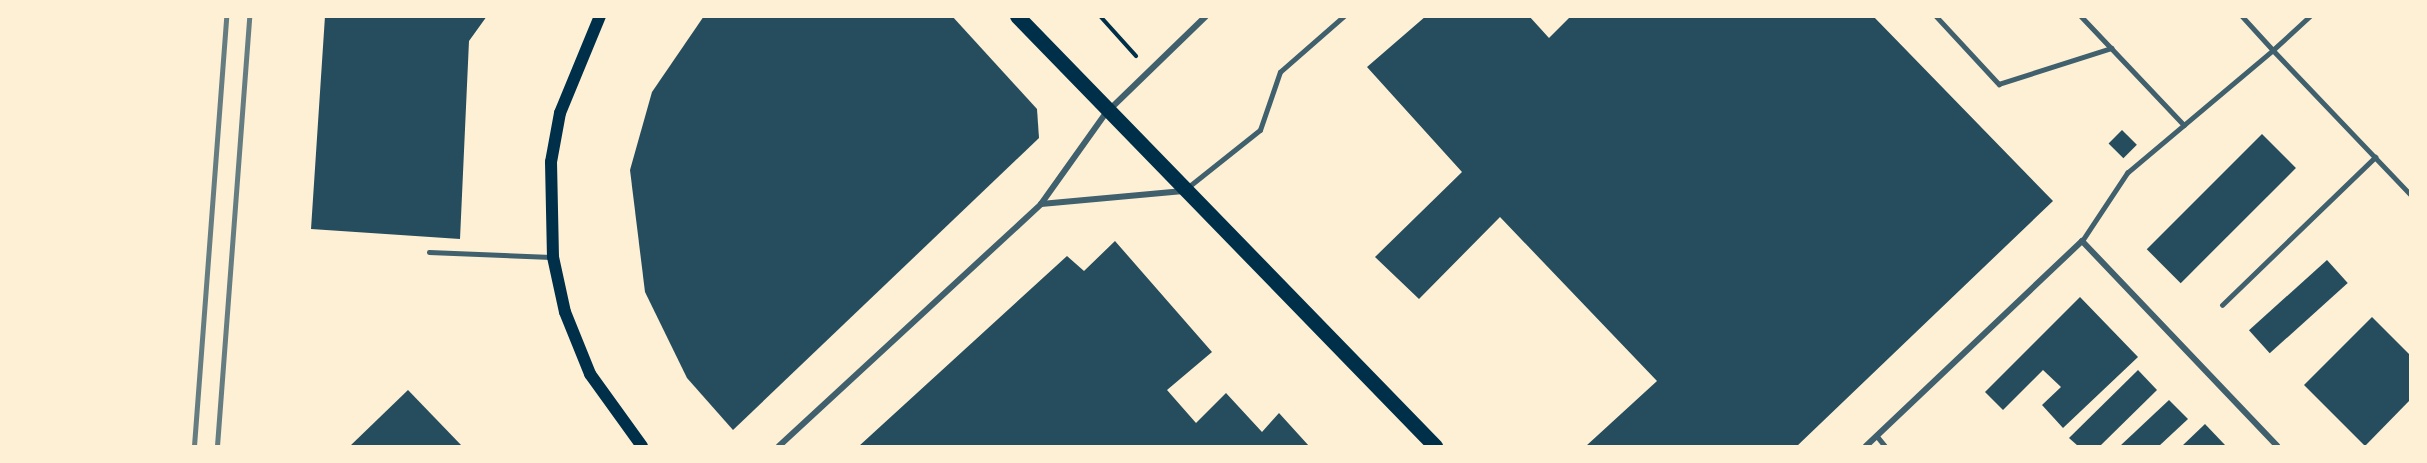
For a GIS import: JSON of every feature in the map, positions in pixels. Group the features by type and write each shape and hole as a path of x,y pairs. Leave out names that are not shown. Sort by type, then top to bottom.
{"main road":[{"path":"600,16 560,113 551,162 553,257 565,312 590,374 642,447"},
{"path":"1017,16 1106,113 1435,447"}],"street":[{"path":"779,447 1041,204 1106,113 1206,16"},
{"path":"1041,204 1183,191"},
{"path":"1866,447 2082,241 2277,447"}],"lane":[{"path":"1183,191 1260,130 1280,72 1344,16"},
{"path":"1936,16 1999,84 2111,48"},
{"path":"2081,16 2184,125"},
{"path":"2242,16 2410,194"},
{"path":"2082,241 2127,173 2310,16"},
{"path":"2222,305 2375,157"},
{"path":"429,252 553,257"},
{"path":"1877,436 1885,447"}],"path":[{"path":"1100,16 1119,36"}],"building":[{"path":"325,16 487,16 469,41 460,239 311,229"},
{"path":"704,16 952,16 1037,109 1039,138 733,430 687,378 645,292 630,170 652,92"},
{"path":"1426,16 1529,16 1549,38 1571,16 1873,16 2053,201 1797,446 1586,446 1657,381 1500,217 1419,299 1375,257 1462,172 1367,67"},
{"path":"2122,130 2137,145 2123,158 2109,143"},
{"path":"2262,134 2296,168 2181,283 2147,249"},
{"path":"1115,241 1212,352 1167,390 1196,423 1226,393 1262,432 1279,413 1309,446 859,446 1067,256 1084,271"},
{"path":"2327,260 2348,283 2270,353 2249,330"},
{"path":"2080,297 2138,357 2063,428 2042,405 2061,387 2043,370 2003,410 1985,392"},
{"path":"2372,317 2410,355 2410,400 2365,446 2304,385"},
{"path":"2138,370 2157,390 2100,446 2078,446 2069,438"},
{"path":"408,390 462,446 350,446"},
{"path":"2169,400 2188,419 2159,446 2120,446"},
{"path":"2205,424 2225,445 2182,446"}],"railway":[{"path":"194,446 226,16"},
{"path":"217,446 249,16"}]}
